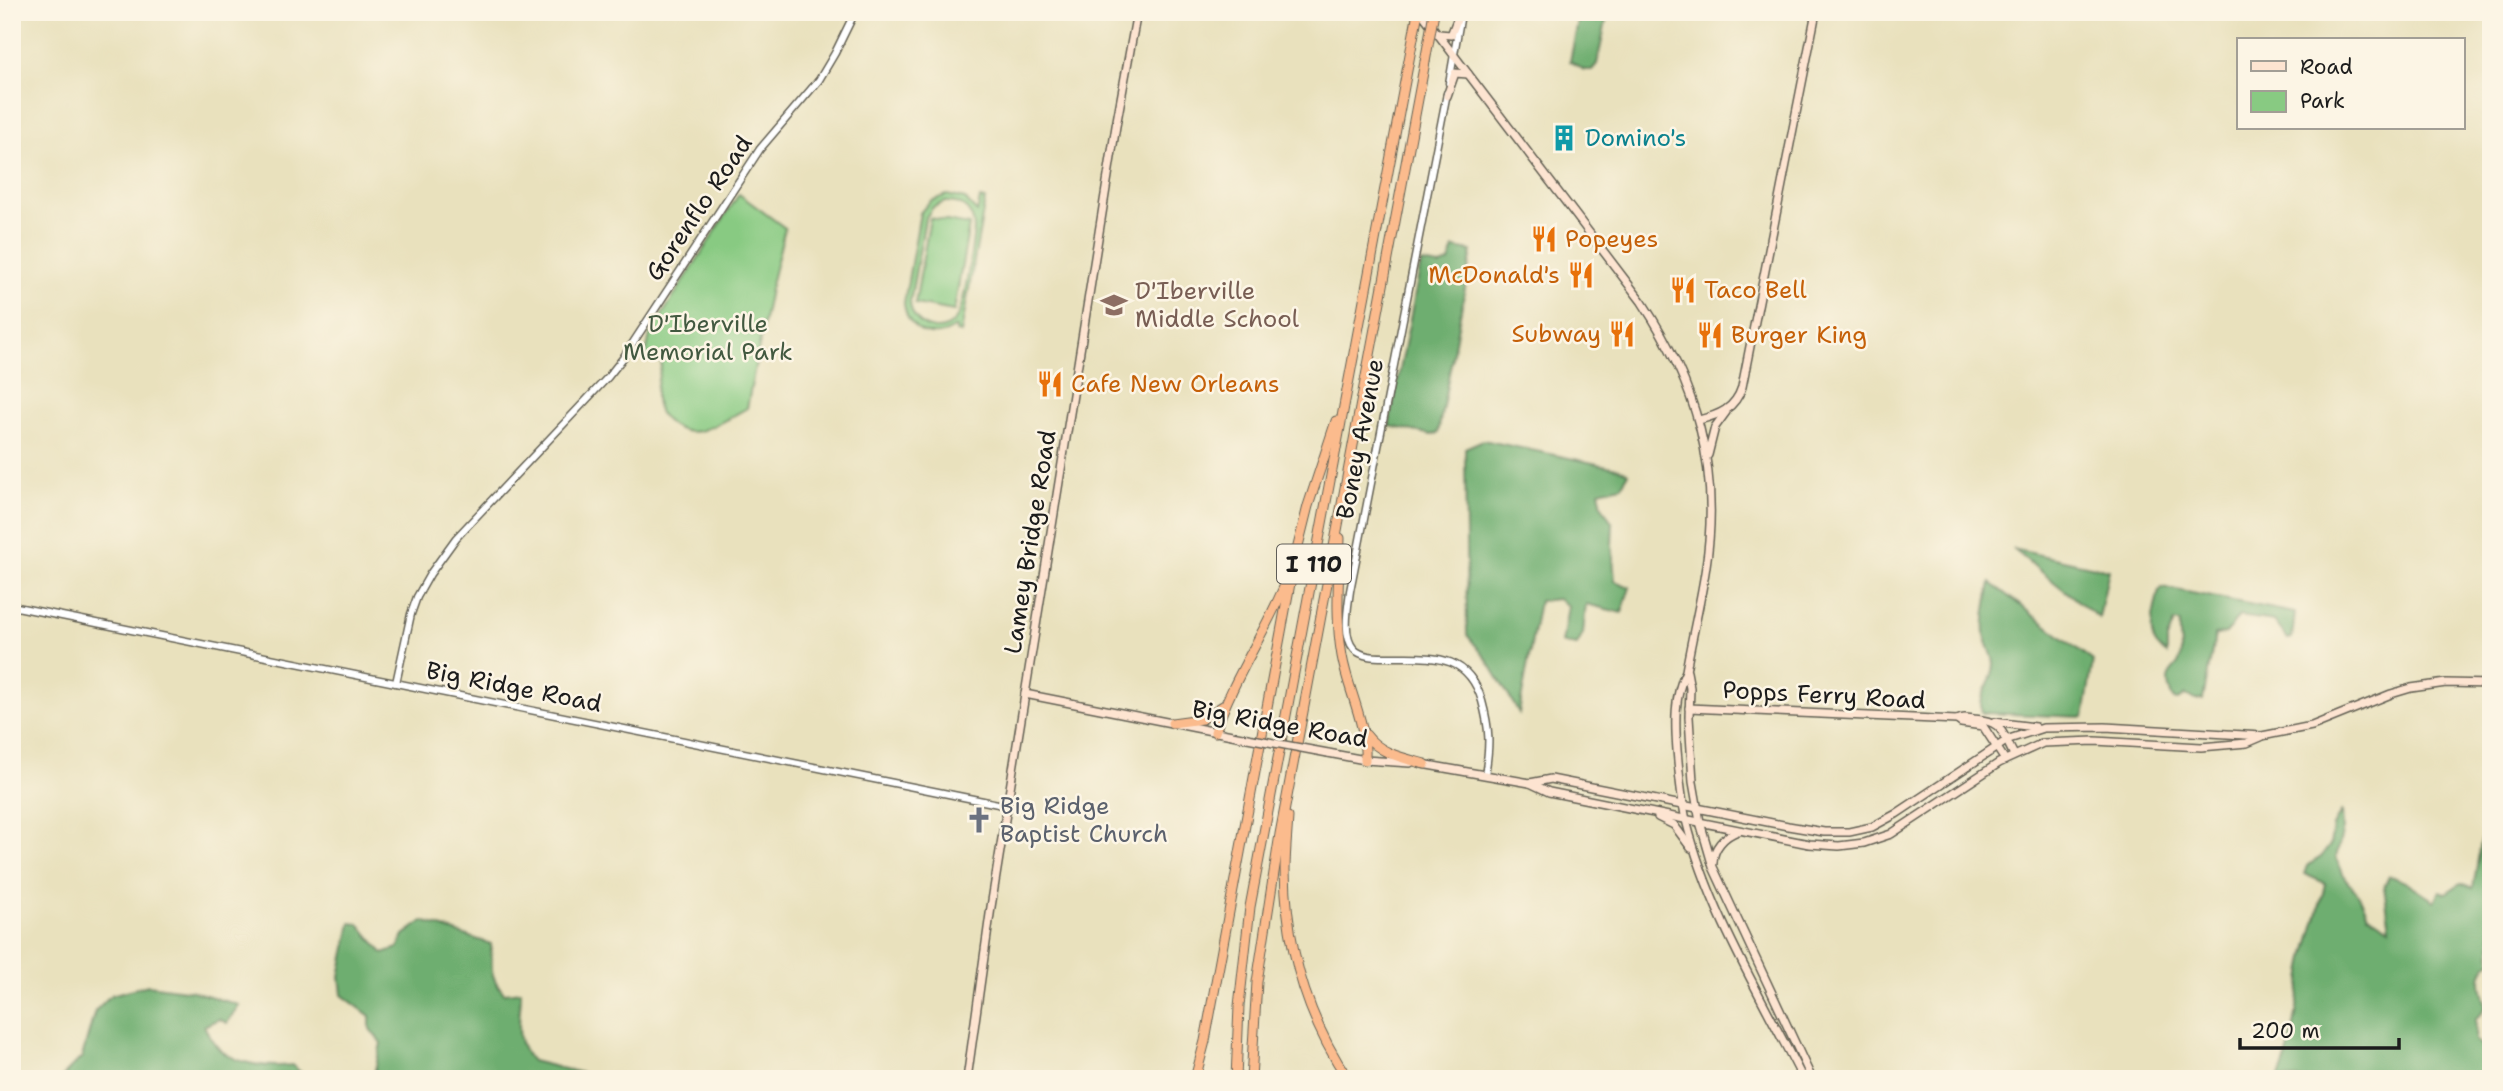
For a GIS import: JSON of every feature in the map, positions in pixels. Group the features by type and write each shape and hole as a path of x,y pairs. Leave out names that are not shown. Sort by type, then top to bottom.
{"highway":[{"name":"I 110","path":"1236,1079 1243,956 1251,907 1419,12"},
{"name":"I 110","path":"1251,1079 1257,982 1289,787 1434,12"},
{"path":"1195,1079 1205,1041 1294,562 1308,506 1347,389"},
{"path":"1340,511 1339,636 1345,672 1366,742 1365,760"},
{"path":"1215,732 1224,705 1279,600 1294,562"},
{"path":"1172,723 1202,719 1224,705"},
{"path":"1363,731 1380,749 1425,764"},
{"path":"1289,787 1285,868 1291,938 1312,1014 1348,1079"}],"main road":[{"name":"Lamey Bridge Road","path":"967,1079 1116,126 1137,12"},
{"path":"1419,12 1642,302 1662,332 1682,372 1699,420 1707,459 1711,503 1706,566 1676,712 1680,780 1686,820 1722,922 1803,1079"},
{"path":"1438,34 1451,36 1461,12"},
{"path":"1707,459 1715,427 1737,399 1742,387 1816,12"},
{"path":"1447,96 1455,73 1468,74"},
{"path":"1699,420 1716,416 1728,409"},
{"path":"1686,671 1690,688 1691,762 1697,806 1713,867 1812,1079"},
{"path":"1697,806 1788,826 1824,832 1849,832 1872,827 1896,814 1997,746 2043,727 2105,727 2262,736 2312,726 2411,688 2446,683 2491,684"},
{"name":"Big Ridge Road","path":"1026,694 1365,760 1425,764 1530,783 1549,792 1700,822"},
{"name":"Popps Ferry Road","path":"1689,708 1957,720 1961,718 2043,727"},
{"name":"Popps Ferry Road","path":"1957,720 1983,726 2005,760"},
{"path":"1994,722 2014,755"},
{"path":"2202,747 2203,734"},
{"path":"1700,822 1808,844 1839,846 1864,843 1891,834 2005,760 2032,746 2054,741 2202,747 2247,743 2262,736"},
{"name":"Big Ridge Road","path":"1530,783 1551,779 1697,806"},
{"path":"1660,799 1678,789 1680,780"},
{"path":"1637,809 1674,825 1699,862"},
{"path":"1713,867 1713,856 1722,841 1729,834 1741,830"}],"street":[{"name":"Gorenflo Road","path":"396,683 411,614 423,585 456,538 623,358 760,149 819,80 855,12"},
{"name":"Boney Avenue","path":"1461,12 1350,591 1348,632 1351,645 1362,655 1448,660 1468,672 1479,690 1489,725 1490,744 1485,775"},
{"name":"Big Ridge Road","path":"12,606 1008,806"}],"green space":[{"path":"1580,12 1608,12 1597,64 1592,70 1584,70 1570,61"},
{"name":"D'Iberville Memorial Park","path":"739,194 785,228 747,408 709,428 687,431 672,425 657,407 656,390 662,362 645,359 650,334"},
{"path":"947,195 965,199 977,212 980,199 985,200 961,333 956,332 956,327 939,334 923,332 910,321 906,313 904,303 920,213 930,201","holes":["951,202 966,209 972,218 974,230 968,272 962,304 954,322 947,327 931,328 917,319 910,302 925,219 933,207"]},
{"path":"930,218 969,225 954,311 915,304"},
{"path":"1454,248 1472,251 1438,433 1432,435 1389,426 1421,263 1439,266 1449,262"},
{"path":"1483,440 1617,468 1628,473 1622,486 1599,491 1602,506 1613,524 1615,581 1630,587 1622,613 1586,604 1583,634 1577,645 1562,643 1568,606 1558,599 1539,601 1519,713 1486,658 1467,635 1465,448"},
{"path":"2013,549 2109,570 2099,618"},
{"path":"1991,583 2093,661 2084,717 1982,713 1983,694 1994,665 1985,627"},
{"path":"2161,587 2295,613 2292,638 2288,639 2274,621 2239,616 2226,634 2215,635 2203,700 2195,700 2186,695 2179,700 2173,699 2168,681 2180,659 2180,623 2174,622 2167,639 2167,654 2154,642 2152,635 2152,619"},
{"path":"2342,811 2343,829 2336,858 2368,915 2390,928 2384,887 2389,876 2407,883 2435,901 2440,891 2446,893 2461,883 2473,888 2483,830 2491,832 2491,961 2483,971 2481,987 2486,1006 2476,1019 2475,1040 2484,1048 2491,1048 2491,1079 2278,1079 2292,1036 2304,962 2325,883 2304,874 2307,866 2321,857 2330,845 2333,826"},
{"path":"423,921 491,944 495,980 504,993 521,991 520,1037 526,1054 532,1061 606,1079 373,1079 381,1043 370,1029 370,1016 342,995 340,976 351,923 359,924 383,953 398,948 404,935"},
{"path":"148,985 193,991 239,1005 227,1023 219,1019 204,1026 218,1048 245,1062 265,1066 292,1065 304,1075 303,1079 60,1079 82,1057 95,1011 111,995"}],"place":[{"name":"Domino's","path":"1564,138"},
{"name":"Popeyes","path":"1544,239"},
{"name":"McDonald's","path":"1581,275"},
{"name":"Taco Bell","path":"1683,290"},
{"name":"D'Iberville Middle School","path":"1114,305"},
{"name":"Subway","path":"1622,334"},
{"name":"Burger King","path":"1710,335"},
{"name":"Cafe New Orleans","path":"1050,384"},
{"name":"Big Ridge Baptist Church","path":"979,820"}]}
